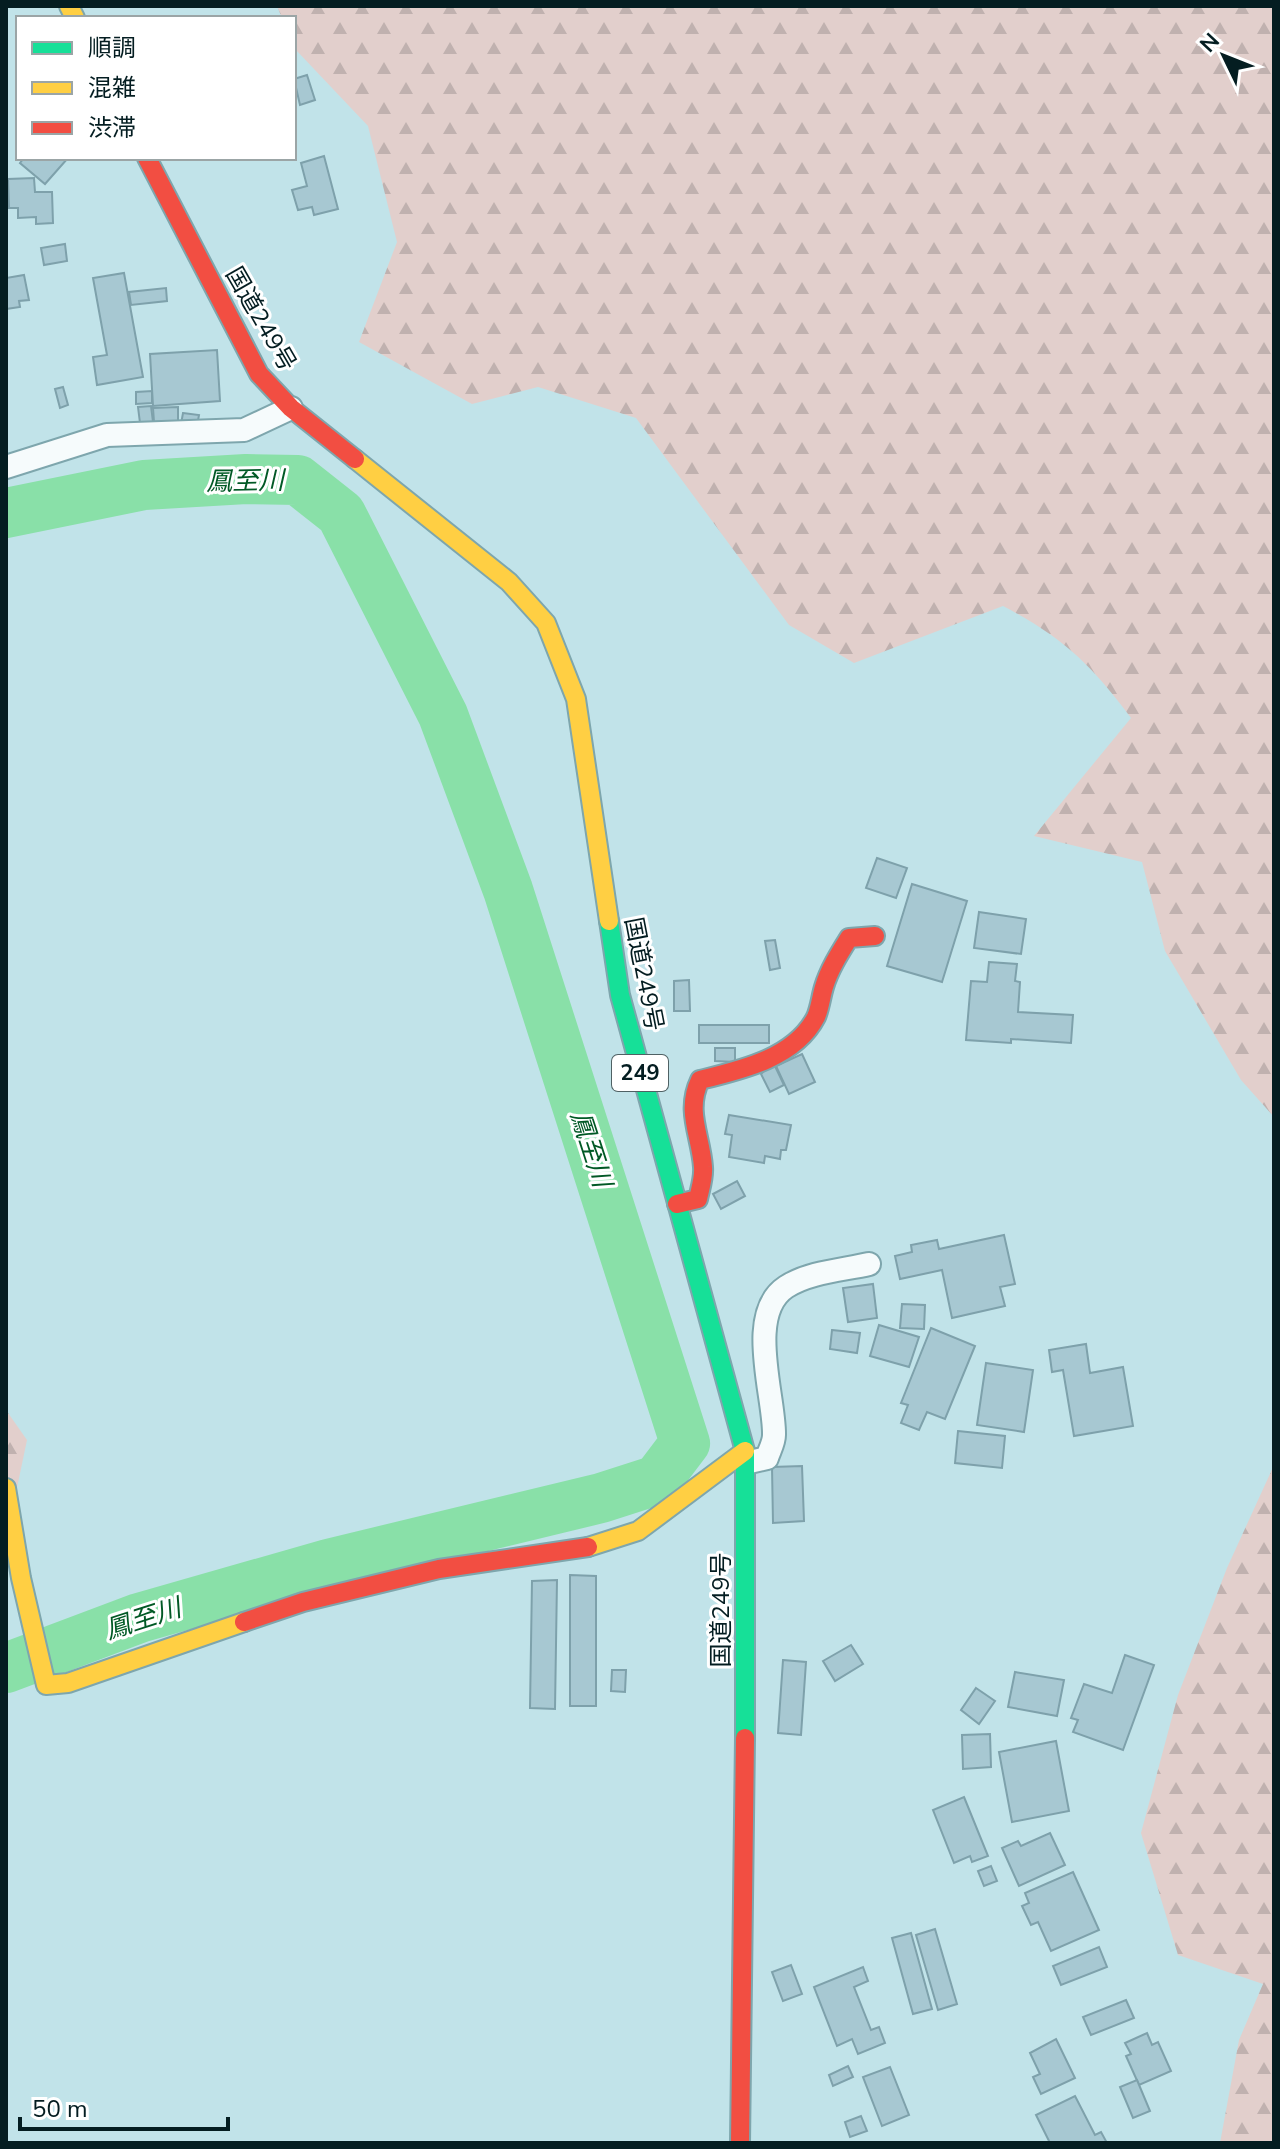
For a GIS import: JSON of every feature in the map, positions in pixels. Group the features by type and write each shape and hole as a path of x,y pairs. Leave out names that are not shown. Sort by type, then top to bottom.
{"main road":[{"name":"国道249号","path":"148,160 259,374 291,408 509,582 546,623 576,699 620,995 745,1457 745,2139"},
{"path":"677,1204 698,1199 703,1169 691,1093 700,1080 748,1067 792,1045 816,1017 832,965 849,938 875,936"},
{"path":"6,1488 21,1578 46,1685 68,1683 303,1602 439,1569 583,1549 638,1531 745,1457"}],"street":[{"path":"6,467 107,435 244,430 291,408"},
{"path":"745,1457 767,1458 775,1437 764,1356 771,1304 784,1288 803,1279 869,1264"}],"green space":[{"path":"277,6 1274,6 1274,1117 1241,1080 1165,951 1142,862 1034,836 1131,718 1102,682 1059,641 1003,606 854,663 789,625 636,418 538,387 472,404 359,342 397,242 368,126 296,50 296,16 281,16"},
{"path":"6,1410 27,1440 6,1540"},
{"path":"1274,1465 1274,2143 1220,2143 1239,2040 1263,1984 1178,1955 1141,1833 1178,1695 1227,1568"}],"building":[{"path":"307,75 315,100 300,105 296,78"},
{"path":"324,156 338,209 314,215 312,207 298,210 292,190 307,186 301,163"},
{"path":"22,160 66,160 45,184 20,163"},
{"path":"34,178 35,192 52,192 53,223 36,224 36,217 18,218 18,208 9,208 8,179"},
{"path":"65,244 67,261 44,265 41,248"},
{"path":"124,273 143,377 97,385 93,357 107,355 93,278"},
{"path":"24,275 29,300 19,301 20,307 6,309 6,278"},
{"path":"166,288 167,301 131,305 129,292"},
{"path":"217,350 220,401 153,406 150,354"},
{"path":"63,387 68,405 60,408 55,389"},
{"path":"152,391 152,403 136,404 136,392"},
{"path":"151,406 153,422 140,423 138,407"},
{"path":"178,407 178,421 154,422 153,408"},
{"path":"183,413 199,415 197,426 181,424"},
{"path":"877,858 907,868 896,898 866,888"},
{"path":"912,884 967,901 942,982 887,966"},
{"path":"979,912 1026,919 1021,954 974,948"},
{"path":"775,940 780,968 770,970 765,941"},
{"path":"989,962 1017,964 1015,981 1020,982 1018,1012 1073,1015 1071,1043 966,1040 971,981 987,982"},
{"path":"689,980 690,1011 674,1011 674,981"},
{"path":"699,1025 769,1025 769,1043 699,1043"},
{"path":"715,1048 735,1048 735,1062 715,1061"},
{"path":"802,1054 815,1082 789,1094 776,1066"},
{"path":"773,1062 784,1085 770,1092 761,1074"},
{"path":"729,1115 791,1125 786,1150 781,1150 780,1159 765,1156 764,1163 729,1157 732,1135 725,1134"},
{"path":"737,1181 745,1196 721,1209 713,1194"},
{"path":"1004,1235 1015,1284 1000,1287 1005,1306 952,1318 942,1270 900,1279 895,1256 912,1252 911,1245 937,1240 939,1249"},
{"path":"873,1284 877,1318 848,1322 843,1288"},
{"path":"902,1304 925,1305 924,1329 900,1328"},
{"path":"879,1325 919,1337 909,1367 870,1356"},
{"path":"931,1328 975,1346 945,1419 927,1412 919,1430 901,1423 908,1405 901,1403"},
{"path":"832,1330 860,1333 857,1353 830,1349"},
{"path":"1086,1344 1090,1373 1123,1367 1133,1426 1074,1436 1063,1370 1052,1372 1049,1350"},
{"path":"986,1363 1033,1370 1024,1432 977,1425"},
{"path":"958,1431 1005,1436 1002,1468 955,1463"},
{"path":"802,1466 804,1521 773,1523 772,1467"},
{"path":"570,1575 596,1576 596,1706 570,1706"},
{"path":"557,1580 555,1709 530,1708 532,1581"},
{"path":"851,1645 863,1664 835,1681 823,1661"},
{"path":"1125,1655 1154,1665 1123,1750 1073,1732 1078,1720 1071,1718 1084,1684 1112,1693"},
{"path":"783,1660 806,1662 801,1735 778,1733"},
{"path":"612,1670 626,1670 625,1692 611,1691"},
{"path":"1015,1672 1064,1680 1057,1716 1008,1707"},
{"path":"976,1688 995,1701 979,1724 961,1710"},
{"path":"990,1734 991,1767 963,1769 962,1735"},
{"path":"1056,1741 1069,1811 1012,1822 999,1752"},
{"path":"964,1797 988,1856 972,1862 970,1856 954,1863 933,1810"},
{"path":"1050,1833 1065,1865 1019,1886 1002,1848 1018,1841 1021,1846"},
{"path":"991,1866 997,1881 984,1886 978,1871"},
{"path":"1073,1872 1099,1930 1051,1951 1038,1922 1031,1925 1022,1906 1029,1903 1025,1893"},
{"path":"935,1929 957,2004 938,2010 916,1935"},
{"path":"911,1933 932,2009 913,2014 892,1938"},
{"path":"1099,1947 1107,1967 1061,1985 1053,1966"},
{"path":"791,1965 802,1994 783,2001 772,1972"},
{"path":"863,1967 868,1981 854,1987 871,2030 879,2027 885,2043 858,2054 852,2039 837,2046 814,1987"},
{"path":"1126,2000 1134,2018 1091,2035 1083,2017"},
{"path":"1147,2033 1152,2045 1158,2042 1171,2071 1139,2085 1126,2056 1131,2054 1125,2043"},
{"path":"1056,2039 1075,2078 1041,2094 1033,2077 1040,2074 1030,2053"},
{"path":"848,2066 853,2077 833,2086 829,2075"},
{"path":"890,2067 909,2115 882,2126 863,2077"},
{"path":"1137,2080 1150,2111 1133,2118 1120,2087"},
{"path":"1075,2096 1095,2135 1101,2132 1107,2143 1050,2143 1036,2115"},
{"path":"861,2116 867,2131 850,2137 845,2122"}],"waterway":[{"name":"鳳至川","path":"6,513 144,485 246,479 298,480 341,514 443,715 508,890 685,1443 657,1480 601,1498 328,1564 139,1618 6,1668"}],"traffic: fast":[{"path":"609,921 620,995 745,1451 745,1738"}],"traffic: slow":[{"path":"69,6 74,16"},
{"path":"355,459 509,582 546,623 576,699 609,921"},
{"path":"588,1547 638,1531 745,1451"},
{"path":"6,1488 21,1578 46,1685 68,1683 244,1622"}],"traffic: jam":[{"path":"148,160 259,374 291,408 355,459"},
{"path":"677,1204 698,1199 702,1179 702,1156 694,1113 700,1080 766,1060 795,1043 816,1017 829,974 849,938 875,936"},
{"path":"244,1622 303,1602 439,1569 588,1547"},
{"path":"740,2143 745,1738"}]}
